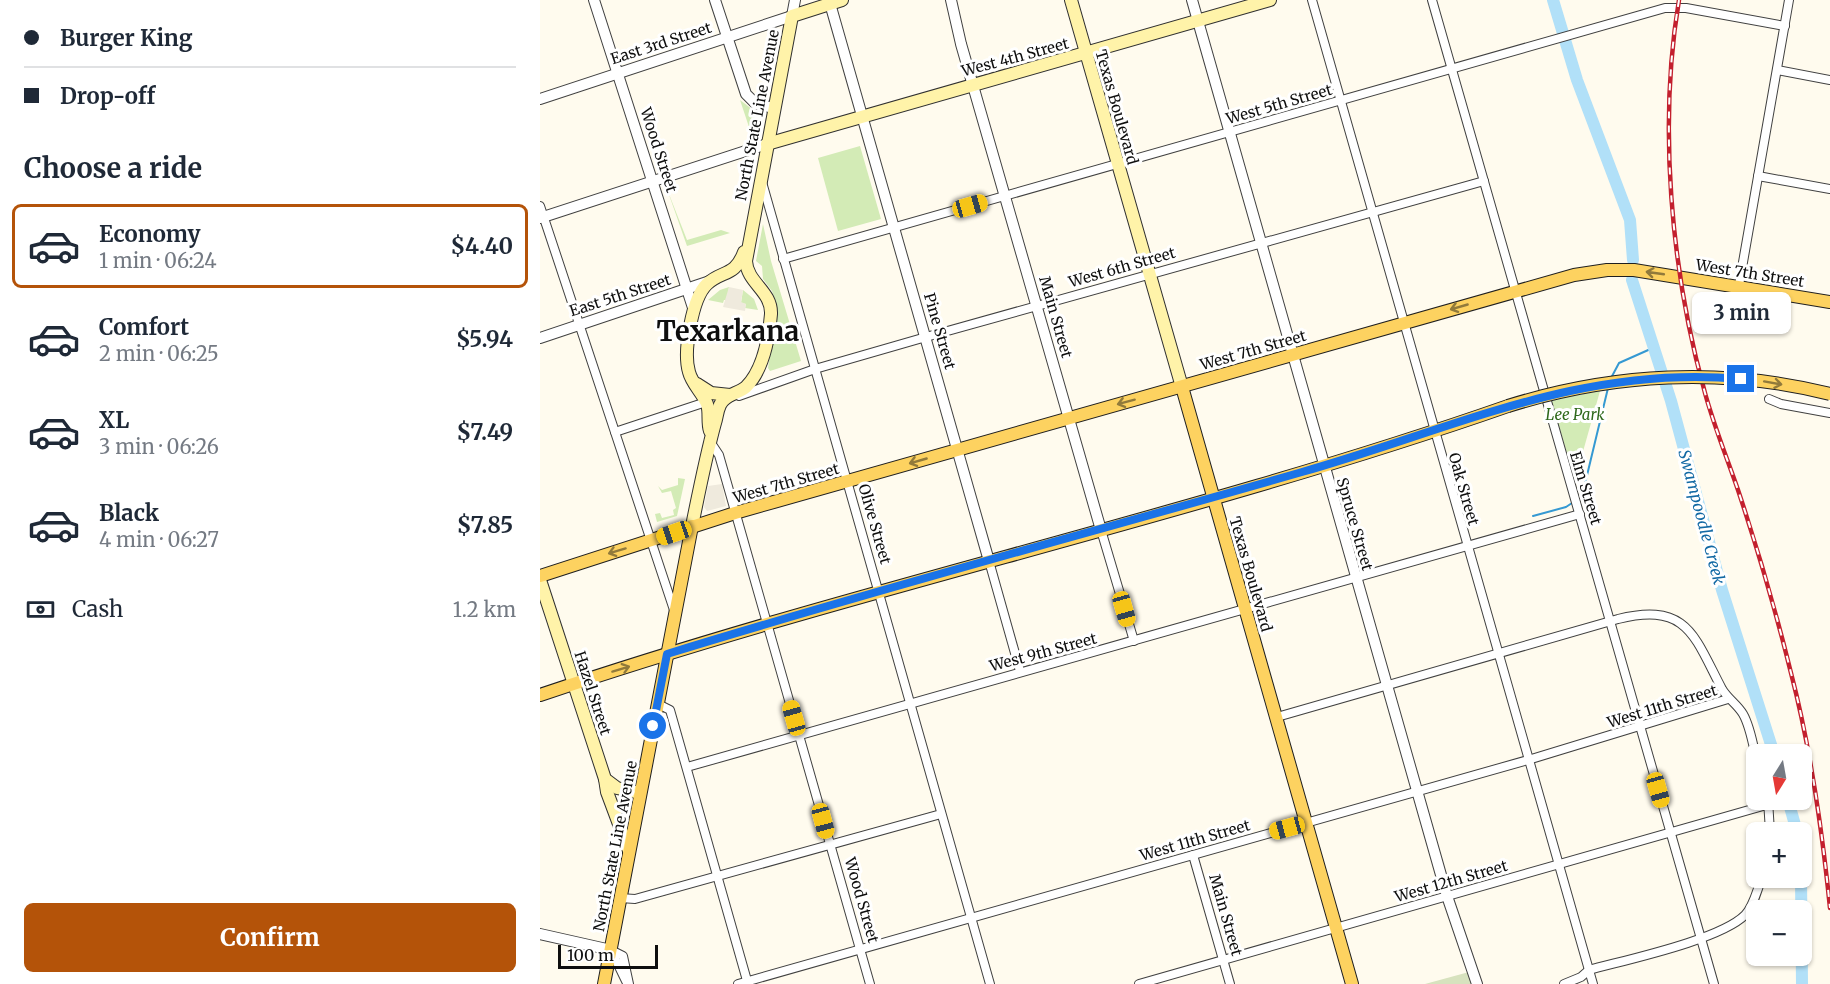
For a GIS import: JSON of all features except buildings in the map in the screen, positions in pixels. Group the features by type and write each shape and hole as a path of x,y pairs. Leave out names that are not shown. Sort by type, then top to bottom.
{"main road":[{"name":"Texas Boulevard","path":"1071,0 1352,984"},
{"name":"West 4th Street","path":"767,144 1270,0"},
{"path":"792,16 834,1"},
{"name":"North State Line Avenue","path":"604,984 710,436 722,401 745,387 758,369 771,310 765,295 752,280 746,265 760,176 792,16"},
{"name":"North State Line Avenue","path":"727,275 741,261 749,236"},
{"name":"West 7th Street","path":"540,578 735,513 1574,274 1634,270 1739,285 1830,302"},
{"path":"730,395 711,393 690,376 687,363 694,310 698,297 710,281 727,275 752,280"},
{"name":"North State Line Avenue","path":"690,376 706,402 710,436"},
{"path":"540,695 667,654 1324,466 1508,406 1578,387 1666,376 1764,381 1830,394"},
{"name":"Hazel Street","path":"540,578 606,779 607,792 629,852"},
{"path":"606,779 617,788 640,793"}],"street":[{"name":"Wood Street","path":"594,0 654,180 694,310"},
{"path":"715,0 750,99 774,108"},
{"name":"North State Line Avenue","path":"792,16 795,0"},
{"name":"Main Street","path":"951,0 973,84 1134,641"},
{"name":"Spruce Street","path":"1192,0 1416,790 1447,896 1477,984"},
{"name":"Oak Street","path":"1312,0 1593,984"},
{"name":"Elm Street","path":"1432,0 1714,984"},
{"path":"1739,285 1789,0"},
{"name":"Pine Street","path":"834,1 862,116 1020,671"},
{"name":"West 5th Street","path":"783,259 1665,8 1677,7 1785,26"},
{"name":"East 3rd Street","path":"540,99 792,16"},
{"path":"1778,70 1830,80"},
{"path":"675,613 541,214 767,144"},
{"name":"Olive Street","path":"760,176 990,984"},
{"path":"1758,176 1830,189"},
{"name":"West 6th Street","path":"718,409 729,401 769,384 815,369 1484,181"},
{"name":"East 5th Street","path":"540,338 710,281"},
{"path":"758,369 761,380 769,384"},
{"path":"1769,399 1781,404 1830,413"},
{"path":"615,432 706,402"},
{"name":"Wood Street","path":"710,436 719,454 870,984"},
{"name":"West 9th Street","path":"687,767 1580,514"},
{"path":"1277,717 1609,622 1653,614 1676,620 1697,639 1728,699 1742,711 1752,744"},
{"name":"West 11th Street","path":"745,983 1416,790 1528,760 1728,699"},
{"path":"658,704 670,710 745,983"},
{"name":"West 12th Street","path":"1139,984 1671,833 1746,809"},
{"path":"620,898 635,899 829,843 941,814"},
{"name":"Main Street","path":"1193,855 1230,984"},
{"path":"1564,984 1581,977 1589,970 1701,939 1738,919 1749,909 1758,888"},
{"path":"540,934 611,950 623,956 629,984"}],"green space":[{"path":"740,100 757,113 752,136"},
{"path":"860,146 881,219 838,231 818,158"},
{"path":"667,189 687,240 721,230 730,233 687,246"},
{"path":"763,224 771,261 801,361 770,371 768,368 777,307 772,291 763,279 762,266 756,261"},
{"path":"729,287 727,300 723,303 708,300 720,290"},
{"path":"743,290 754,299 758,310 745,308 746,304 741,303"},
{"name":"Lee Park","path":"1600,391 1575,480 1551,400"},
{"path":"678,478 685,479 677,516 657,522 655,514 660,513 662,518 674,515 673,510 676,508 671,491 662,493 658,486 662,490 678,485"},
{"path":"1469,972 1472,984 1425,984"}],"shaded area":[{"path":"729,287 743,290 741,302 746,304 745,311 723,307"},
{"path":"722,484 726,506 707,511 704,507 708,486"}],"waterway":[{"name":"Swampoodle Creek","path":"1553,0 1577,80 1630,220 1633,260"},
{"name":"Swampoodle Creek","path":"1632,280 1671,401 1722,590 1771,744"},
{"path":"1610,380 1619,363 1655,347"},
{"path":"1583,492 1608,388"},
{"path":"1533,516 1566,507 1572,503"},
{"name":"Swampoodle Creek","path":"1791,810 1794,822"},
{"name":"Swampoodle Creek","path":"1801,888 1802,984"}],"railway":[{"path":"1679,0 1669,97 1669,147 1671,198 1684,298 1705,393 1760,558 1798,702 1815,790 1830,908"}],"district":[{"name":"Texarkana","path":"728,331"}],"route":[{"path":"653,726 667,654 1324,466 1540,396 1578,387 1666,376 1741,379"}]}
